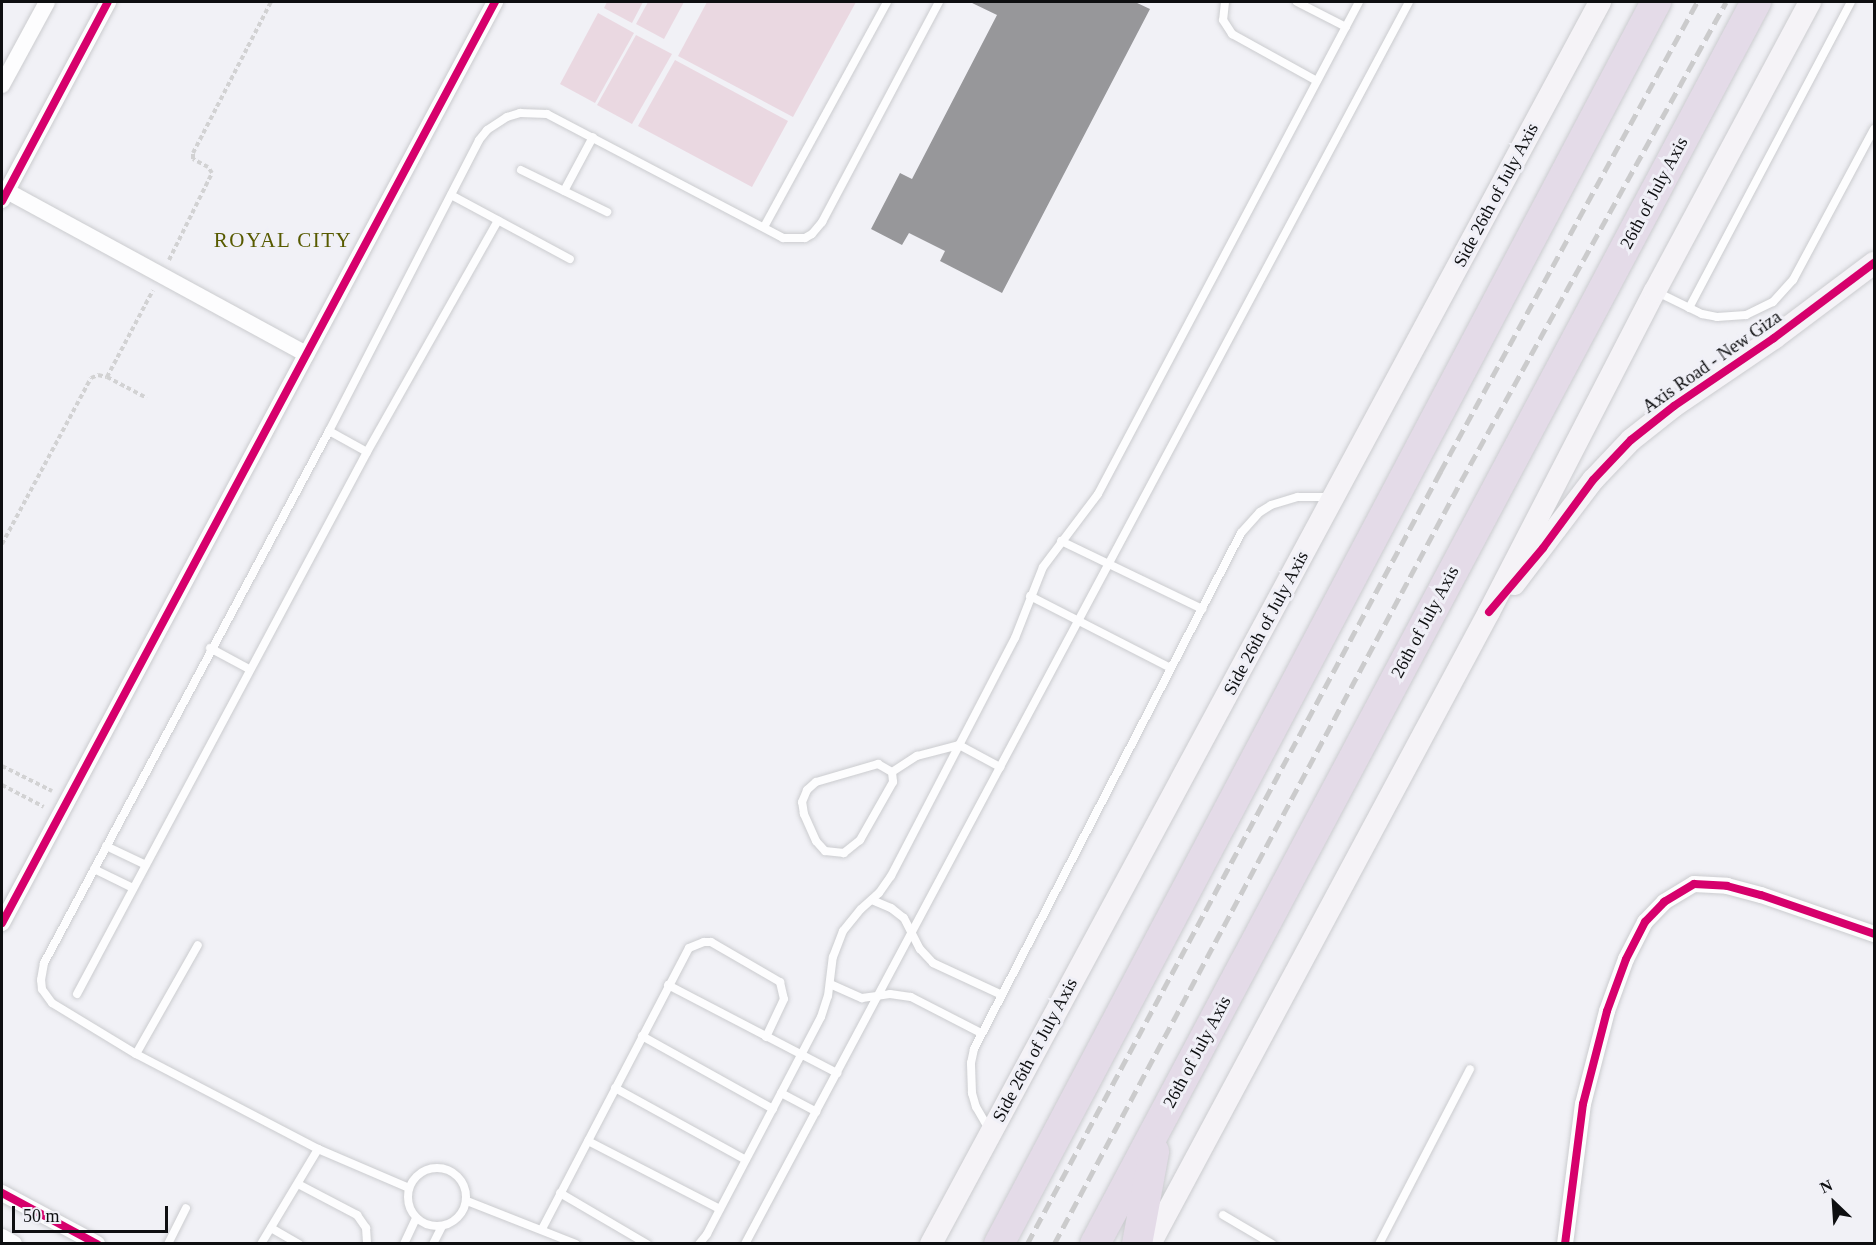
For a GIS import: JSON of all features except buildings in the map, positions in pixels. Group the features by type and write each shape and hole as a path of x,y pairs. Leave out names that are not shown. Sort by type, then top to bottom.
{"highway":[{"path":"999,1244 1656,2"},
{"name":"26th of July Axis","path":"1095,1244 1756,2"},
{"path":"1137,1244 1159,1124"}],"main road":[{"name":"Side 26th of July Axis","path":"931,1244 1600,2"},
{"path":"1150,1244 1489,612 1655,291 1810,2"},
{"name":"Axis Road - New Giza","path":"1489,612 1543,548 1593,480 1630,440 1875,263"}],"street":[{"path":"2,85 47,2"},
{"path":"108,2 4,196 161,276 306,354"},
{"path":"2,922 495,2"},
{"path":"1565,1244 1583,1104 1607,1011 1626,959 1640,932 1664,902 1694,884 1727,886 1761,895 1875,934"},
{"path":"2,1192 97,1244"},
{"path":"2,1237 14,1244"}],"lane":[{"path":"764,227 887,2"},
{"path":"409,1188 318,1149 136,1054 52,1003 42,989 41,971 44,963 210,648 329,431 479,140 496,123 507,117 527,112 547,114 790,240 805,238 818,228 939,2"},
{"path":"1225,2 1223,20 1232,34 1317,81"},
{"path":"1297,2 1346,27"},
{"path":"699,1244 720,1209 826,1006 837,944 851,919 872,900 891,876 1015,638 1043,567 1098,494 1359,2"},
{"path":"746,1244 1409,2"},
{"path":"1689,308 1851,2"},
{"path":"1655,291 1702,314 1732,317 1760,310 1784,292 1793,280 1875,129"},
{"path":"564,191 593,137"},
{"path":"521,170 607,212"},
{"path":"451,195 570,259"},
{"path":"77,994 367,452 498,220"},
{"path":"329,431 367,452"},
{"path":"991,1132 976,1107 970,1078 974,1049 1241,533 1260,512 1284,500 1334,497"},
{"path":"1061,541 1202,609"},
{"path":"1030,596 1171,668"},
{"path":"210,648 249,669"},
{"path":"892,772 917,756 959,745 1000,767"},
{"path":"878,764 892,772 892,782 856,846 838,854 820,847 803,808 804,795 811,785 878,764"},
{"path":"106,846 146,865"},
{"path":"94,870 133,888"},
{"path":"872,900 898,912 912,932 920,949 933,963 1002,995"},
{"path":"542,1228 689,948 704,942 719,946 776,978 783,987 782,1005 766,1037"},
{"path":"136,1054 198,945"},
{"path":"830,984 854,997 871,998 879,995 911,997 981,1033"},
{"path":"668,985 837,1073"},
{"path":"642,1036 773,1109"},
{"path":"1379,1244 1470,1069"},
{"path":"615,1088 746,1160"},
{"path":"782,1092 816,1112"},
{"path":"588,1141 720,1209"},
{"path":"261,1244 318,1149"},
{"path":"435,1167 444,1168 452,1171 464,1184 467,1201 459,1218 442,1226 424,1223 416,1218 408,1204 409,1188 419,1173 435,1167"},
{"path":"298,1184 357,1215 366,1228 367,1244"},
{"path":"560,1193 647,1244"},
{"path":"467,1201 542,1228 576,1244"},
{"path":"168,1244 186,1208"},
{"path":"1222,1215 1272,1244"},
{"path":"404,1244 416,1218"},
{"path":"433,1244 442,1226"},
{"path":"271,1228 299,1244"}],"path":[{"path":"107,377 212,173 208,167 193,159 193,153 271,2"},
{"path":"2,544 91,378 98,375 107,377 147,398"},
{"path":"2,766 68,799"},
{"path":"2,785 59,814"}],"shaded area":[{"path":"607,2 643,2 632,23 604,8"},
{"path":"648,2 684,2 664,39 636,24"},
{"path":"707,2 856,2 793,117 678,56"},
{"path":"598,13 634,33 595,103 560,84"},
{"path":"636,35 672,54 632,124 597,105"},
{"path":"675,60 788,121 752,187 638,126"}],"railway":[{"path":"1027,1244 1440,472 1697,2"},
{"path":"1054,1244 1461,481 1726,2"}],"cycle path":[{"path":"2,201 108,2"},
{"path":"2,923 495,2"},
{"path":"1489,612 1543,548 1593,480 1631,440 1674,406 1774,338 1874,263"},
{"path":"1565,1244 1583,1104 1607,1011 1626,959 1645,922 1664,902 1694,884 1727,886 1761,895 1874,934"},
{"path":"2,1193 97,1244"}],"district":[{"name":"ROYAL CITY","path":"283,240"}]}
